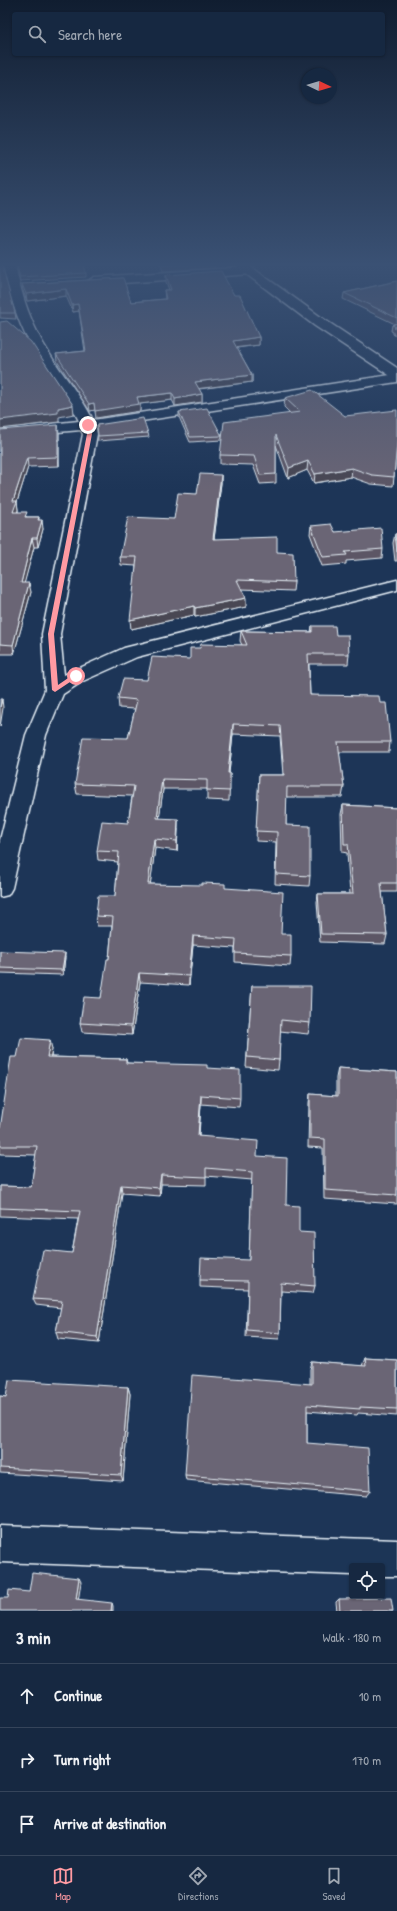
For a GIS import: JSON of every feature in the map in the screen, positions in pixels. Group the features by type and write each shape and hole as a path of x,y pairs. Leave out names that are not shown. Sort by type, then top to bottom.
{"street":[{"path":"0,888 36,735 55,690 51,634 90,434 88,425 64,382 37,345 35,339"},
{"path":"344,339 397,374"},
{"path":"364,339 397,360"},
{"path":"0,433 88,425 397,378"},
{"path":"55,690 76,676 131,652 397,585"},
{"path":"0,1544 397,1558"}],"building":[{"path":"0,339 28,339 73,405 58,408 58,413 0,420"},
{"path":"84,339 245,339 233,341 252,375 195,382 202,394 175,399 172,393 137,397 139,404 95,411 94,403 89,404 56,354 86,351"},
{"path":"312,390 345,416 397,410 397,443 394,477 372,475 352,468 315,474 308,461 289,468 276,435 276,474 260,475 254,456 220,455 224,422 300,412 285,398"},
{"path":"207,408 222,436 190,437 179,412"},
{"path":"143,418 148,433 98,436 97,425"},
{"path":"58,425 58,457 27,458 13,501 17,501 13,512 27,512 25,517 39,517 38,520 42,520 37,538 32,538 21,583 29,583 13,645 0,644 0,430"},
{"path":"200,474 221,475 213,539 277,537 277,552 293,553 294,582 237,580 246,598 195,608 194,606 130,620 137,557 120,557 128,517 174,519 178,493 197,494"},
{"path":"331,524 335,532 381,528 383,549 345,552 347,555 323,557 311,526"},
{"path":"395,534 397,534 397,552"},
{"path":"312,626 335,626 336,635 348,635 349,654 308,654 310,695 379,696 380,703 386,703 390,742 338,742 344,787 287,787 286,825 310,826 310,876 276,874 277,832 256,831 259,775 284,775 280,726 233,724 228,773 230,773 230,791 207,790 207,780 162,779 157,818 178,819 177,841 154,839 148,884 225,884 225,888 283,892 281,934 291,934 291,956 235,953 236,939 193,936 189,976 139,973 131,1026 80,1023 84,997 101,998 107,959 109,959 113,917 96,916 98,896 115,896 119,852 97,851 102,821 128,823 134,786 75,784 83,737 128,738 137,700 118,698 123,679 147,680 152,657 190,659 190,648 200,648 201,644 247,645 241,631 312,632"},
{"path":"343,805 397,808 397,883 381,883 387,935 321,934 318,894 353,894 348,844 344,844"},
{"path":"0,951 65,953 62,970 0,968"},
{"path":"252,986 311,986 310,1023 281,1020 279,1060 247,1057"},
{"path":"21,1038 50,1040 47,1057 126,1059 126,1063 207,1065 207,1068 240,1070 240,1098 201,1095 198,1136 258,1141 257,1156 287,1158 286,1205 299,1206 299,1232 314,1233 315,1286 281,1283 280,1333 247,1330 248,1281 200,1280 201,1258 249,1260 252,1172 206,1168 206,1177 161,1175 159,1188 121,1185 97,1337 56,1332 62,1301 33,1299 43,1250 72,1253 80,1211 0,1208 0,1186 31,1187 37,1146 0,1146 0,1129 11,1057 17,1057"},
{"path":"338,1068 397,1072 397,1195 325,1190 325,1139 310,1138 310,1094 338,1096"},
{"path":"365,1358 397,1360 397,1409 360,1407 360,1409 307,1405 307,1443 368,1448 370,1491 185,1475 192,1375 312,1384 312,1362 366,1366"},
{"path":"9,1380 128,1387 121,1475 0,1468 0,1396 6,1397"},
{"path":"32,1573 79,1578 76,1599 112,1603 111,1611 0,1611 0,1598 8,1598 9,1590 29,1592"},
{"path":"391,1598 393,1611 340,1611 339,1599"}],"route":[{"path":"76,676 55,690 51,634 90,434 88,425"}]}
